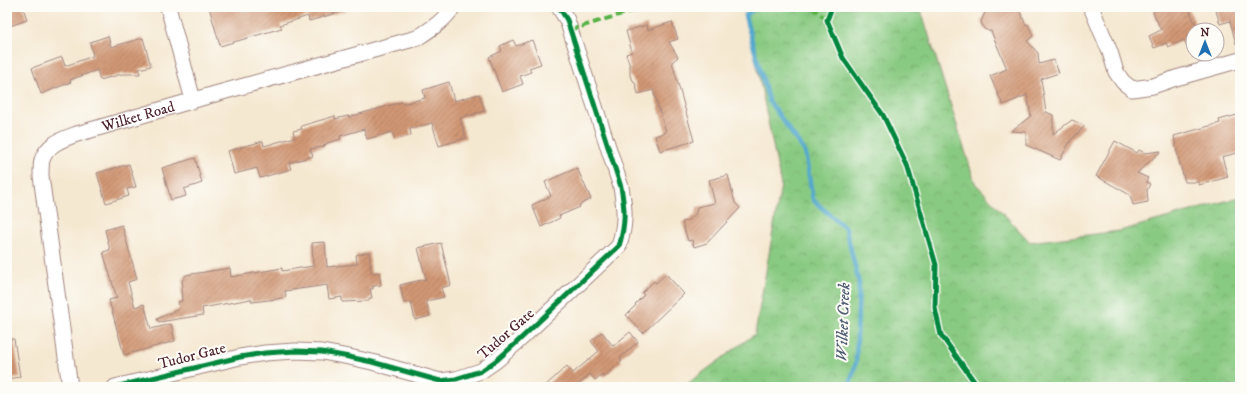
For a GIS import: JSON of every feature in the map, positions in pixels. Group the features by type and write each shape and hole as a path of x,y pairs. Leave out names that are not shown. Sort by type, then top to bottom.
{"street":[{"path":"168,7 193,100"},
{"name":"Wilket Road","path":"70,387 41,176 42,160 50,147 60,140 193,100 417,38 435,27 449,14 453,7"},
{"name":"Tudor Gate","path":"116,387 240,357 265,353 295,351 336,354 372,362 440,381 450,380 481,371 497,360 620,246 624,230 625,210 621,187 567,20 559,7"},
{"path":"1091,7 1110,52 1116,72 1123,82 1132,89 1153,86 1240,60"}],"green space":[{"path":"745,7 920,7 975,183 1030,242 1120,231 1240,197 1240,387 683,387 755,334 781,185"}],"building":[{"path":"7,7 23,7 27,20 7,27"},
{"path":"209,7 241,7 243,12 260,7 346,7 347,10 309,21 308,16 280,25 282,28 220,46"},
{"path":"987,7 1018,7 1033,36 1027,41 1038,53 1039,64 1054,60 1059,73 1041,79 1046,112 1053,115 1053,134 1072,120 1085,126 1071,140 1060,160 1026,145 1026,132 1011,131 1031,116 1027,95 1003,105 990,76 1007,69 991,31 984,29 981,22"},
{"path":"1158,7 1188,7 1195,22 1185,22 1185,42 1184,40 1168,47 1166,43 1154,48 1149,36 1161,30 1153,12"},
{"path":"1215,7 1240,7 1240,43 1236,44 1230,21 1219,22"},
{"path":"672,22 678,39 669,42 678,57 672,62 694,141 660,151 655,136 666,132 653,90 638,94 635,83 630,76 630,66 626,54 632,52 626,31 647,25 648,30"},
{"path":"108,36 111,47 143,38 151,66 139,69 140,74 122,74 100,80 97,70 70,80 71,82 41,94 32,68 62,57 65,66 93,56 90,42"},
{"path":"513,40 516,46 532,40 541,64 529,68 531,72 520,76 523,84 502,92 489,57 502,51 500,46"},
{"path":"449,82 454,101 479,94 485,111 460,118 466,138 439,146 432,123 410,129 411,135 395,140 392,132 367,139 364,129 340,136 341,139 327,143 323,147 310,149 313,156 289,163 291,169 260,178 257,168 234,174 228,151 263,141 264,146 295,137 293,131 302,129 301,126 335,116 335,119 349,117 402,102 403,104 425,98 423,90"},
{"path":"1237,115 1238,118 1240,117 1240,152 1222,157 1228,177 1199,185 1199,182 1185,182 1174,136 1220,123 1219,120"},
{"path":"1115,141 1137,153 1139,150 1145,153 1161,151 1137,173 1148,178 1146,182 1150,184 1147,190 1148,202 1133,205 1130,195 1096,176"},
{"path":"195,158 202,183 184,189 186,196 171,200 162,168"},
{"path":"129,164 136,187 127,189 129,196 106,203 97,173"},
{"path":"577,168 591,199 579,205 580,207 559,216 560,218 541,227 532,205 551,196 545,182"},
{"path":"728,175 735,203 740,208 707,243 694,247 692,240 688,241 682,222 690,220 696,213 697,207 715,203 709,180"},
{"path":"122,225 137,279 128,282 135,307 144,304 151,329 171,324 175,341 124,355 109,300 117,298 103,252 110,250 105,230"},
{"path":"325,242 327,267 357,264 356,255 369,252 371,273 379,272 381,285 373,286 373,289 370,289 372,298 369,298 369,301 342,302 342,297 329,299 327,285 285,291 286,297 277,299 252,302 251,299 202,308 203,315 159,322 157,319 179,309 178,302 182,301 182,281 186,275 230,268 231,277 282,268 282,271 313,266 312,243"},
{"path":"441,243 451,285 441,288 444,297 426,301 430,316 415,320 411,302 404,303 400,285 426,279 418,248"},
{"path":"666,274 684,294 643,333 626,315 644,295 642,293 654,281 656,283"},
{"path":"602,332 613,346 630,332 638,342 620,358 622,361 604,377 602,374 595,380 590,374 576,387 544,387 567,366 573,373 599,351 591,341"},
{"path":"7,339 14,339 20,377 7,379"}],"waterway":[{"name":"Wilket Creek","path":"756,7 745,16 769,101 805,152 813,200 846,229 859,283 856,363 849,387"}],"marked path":[{"path":"570,30 645,7"},
{"path":"811,7 827,20"}],"cycle path":[{"path":"115,387 240,357 265,353 295,351 322,352 372,362 440,381 456,379 481,371 497,360 619,246 623,230 624,210 621,187 567,20 559,7"},
{"path":"832,7 827,20 843,58 883,115 907,165 936,265 935,308 941,335 978,387"}]}
